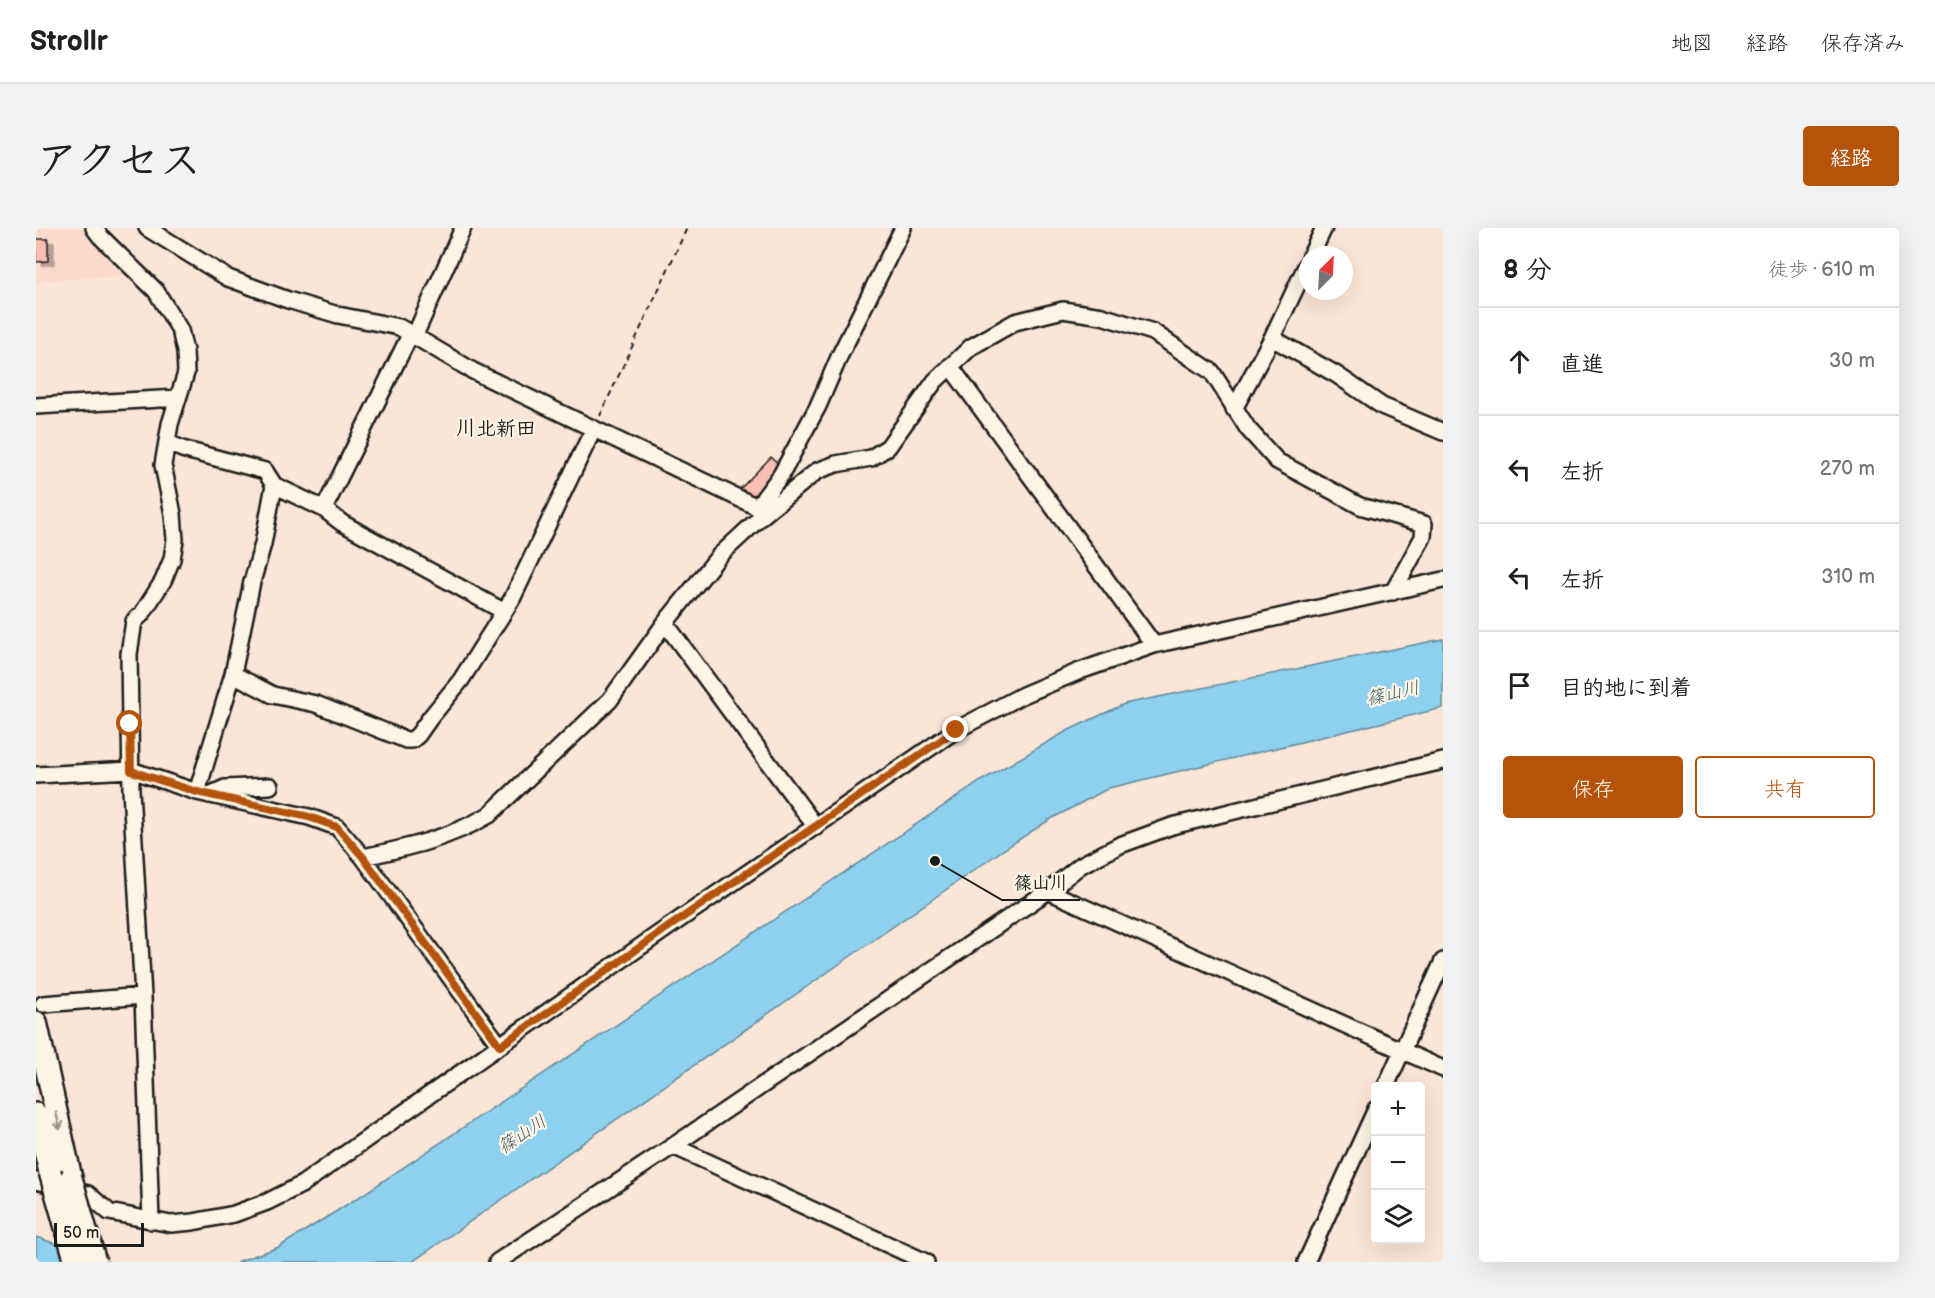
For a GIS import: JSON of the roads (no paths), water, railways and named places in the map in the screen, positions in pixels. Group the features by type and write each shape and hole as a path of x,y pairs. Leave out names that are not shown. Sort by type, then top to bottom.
{"highway":[{"path":"39,1013 71,1178 95,1262"},
{"path":"36,1114 43,1177 76,1262"}],"street":[{"path":"94,228 156,291 180,330 185,351 186,373 170,424 163,465 176,540 172,559 163,581 142,614 134,621 129,654 131,771 143,996 151,1221"},
{"path":"147,228 228,278 338,315 399,327 473,371 759,512"},
{"path":"324,509 413,334 463,228"},
{"path":"363,857 404,849 444,837 473,825 489,815 610,700 664,623 759,512 818,406 840,355 903,228"},
{"path":"1315,246 1324,228"},
{"path":"1234,409 1299,281"},
{"path":"759,512 817,471 836,464 872,458 888,447 935,381 970,347 1016,322 1063,310 1073,311 1102,316 1153,332 1212,372 1248,429 1277,461 1360,506 1424,524 1423,537 1393,592"},
{"path":"1272,338 1337,375 1382,406 1443,432"},
{"path":"950,366 1154,645"},
{"path":"36,406 178,398"},
{"path":"232,674 273,694 316,704 406,740 412,740 461,680 512,598 593,430"},
{"path":"167,442 182,450 265,471 273,485 324,509 342,523 503,611"},
{"path":"203,793 263,544 273,485"},
{"path":"43,1177 88,1194 109,1212 171,1224 234,1214 275,1198 301,1185 667,928 956,730 1023,695 1080,671 1154,645 1443,580"},
{"path":"664,623 816,827"},
{"path":"497,1262 673,1146 1048,891 1081,865 1120,845 1172,826 1443,761"},
{"path":"36,775 131,771 203,793 309,817 337,827 363,857 500,1046"},
{"path":"203,793 225,788 270,786"},
{"path":"1048,891 1443,1069"},
{"path":"1388,1082 1443,961"},
{"path":"39,1013 143,996"},
{"path":"1306,1262 1371,1119"},
{"path":"673,1146 927,1262"}],"water":[{"path":"1443,639 1443,708 1109,788 1049,820 412,1262 236,1262 279,1247 359,1197 981,781 1067,731 1124,704"},
{"path":"36,1237 109,1262 36,1262"}],"place":[{"name":"篠山川","path":"935,861"}],"district":[{"name":"川北新田","path":"496,428"}]}
